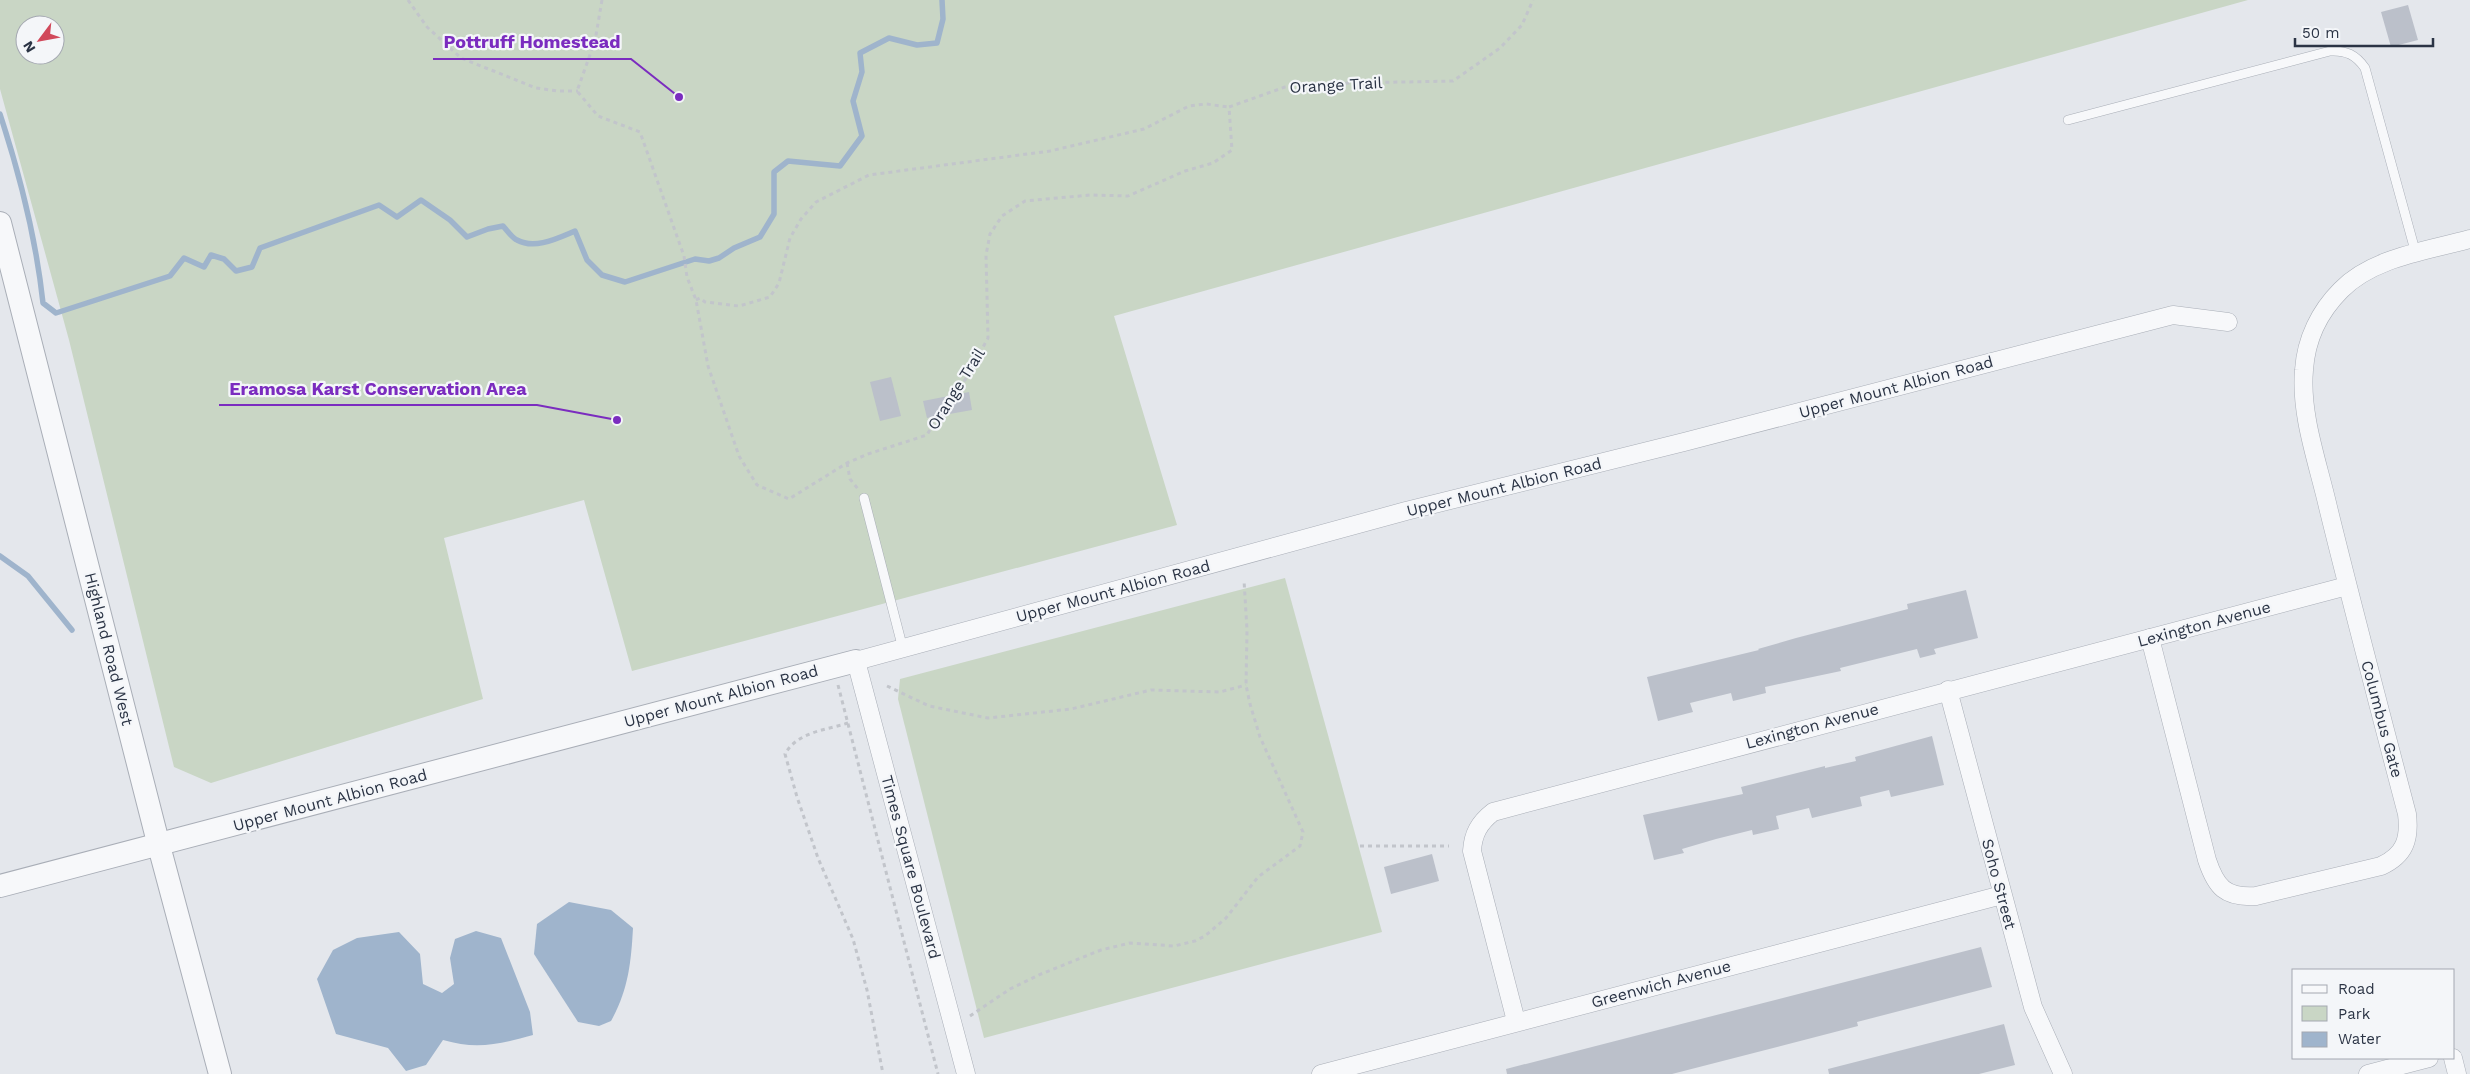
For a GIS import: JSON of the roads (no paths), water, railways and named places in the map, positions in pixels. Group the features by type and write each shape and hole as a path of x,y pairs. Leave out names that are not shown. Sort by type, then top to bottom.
{"street":[{"name":"Highland Road West","path":"0,223 159,846 220,1074"},
{"name":"Columbus Gate","path":"2150,638 2207,860 2218,885 2228,893 2240,897 2256,896 2381,866 2397,855 2409,831 2407,814 2348,586 2307,416 2304,370 2307,348 2313,331 2326,308 2342,289 2361,274 2386,263 2470,239"},
{"name":"Upper Mount Albion Road","path":"0,886 159,846 856,661 1406,511 1684,442 2173,315 2228,322"},
{"name":"Lexington Avenue","path":"1516,1022 1472,851 1473,839 1484,819 1493,812 1948,690 2348,586"},
{"name":"Times Square Boulevard","path":"856,661 966,1074"},
{"name":"Soho Street","path":"1948,690 2033,1007 2063,1074"},
{"name":"Greenwich Avenue","path":"1321,1074 2002,896"},
{"path":"2368,1074 2425,1059"},
{"path":"2453,1059 2457,1074"}],"lane":[{"path":"2068,120 2330,51 2347,52 2355,56 2365,68 2416,254"},
{"path":"864,498 903,648"}],"water":[{"path":"569,902 611,910 633,928 630,965 625,987 611,1021 599,1026 578,1022 534,954 537,924"},
{"path":"476,931 501,938 530,1012 533,1035 488,1045 467,1045 443,1040 426,1065 406,1071 388,1048 336,1034 317,979 333,950 357,938 399,932 420,954 423,984 442,993 454,984 450,958 455,939"}],"waterway":[{"path":"0,114 26,207 43,303 56,313 170,276 184,258 204,267 211,255 224,259 236,271 252,267 260,248 379,205 397,217 421,200 450,220 467,237 488,229 503,226 517,240 531,244 554,240 575,231 587,260 602,275 625,282 695,259 709,261 719,258 734,248 760,237 774,214 774,172 788,161 840,166 862,136 853,101 862,72 860,53 889,38 917,45 937,43 943,19 942,0"},
{"path":"0,556 28,576 72,630"}],"place":[{"name":"Pottruff Homestead","path":"679,97"},
{"name":"Eramosa Karst Conservation Area","path":"617,420"}]}
